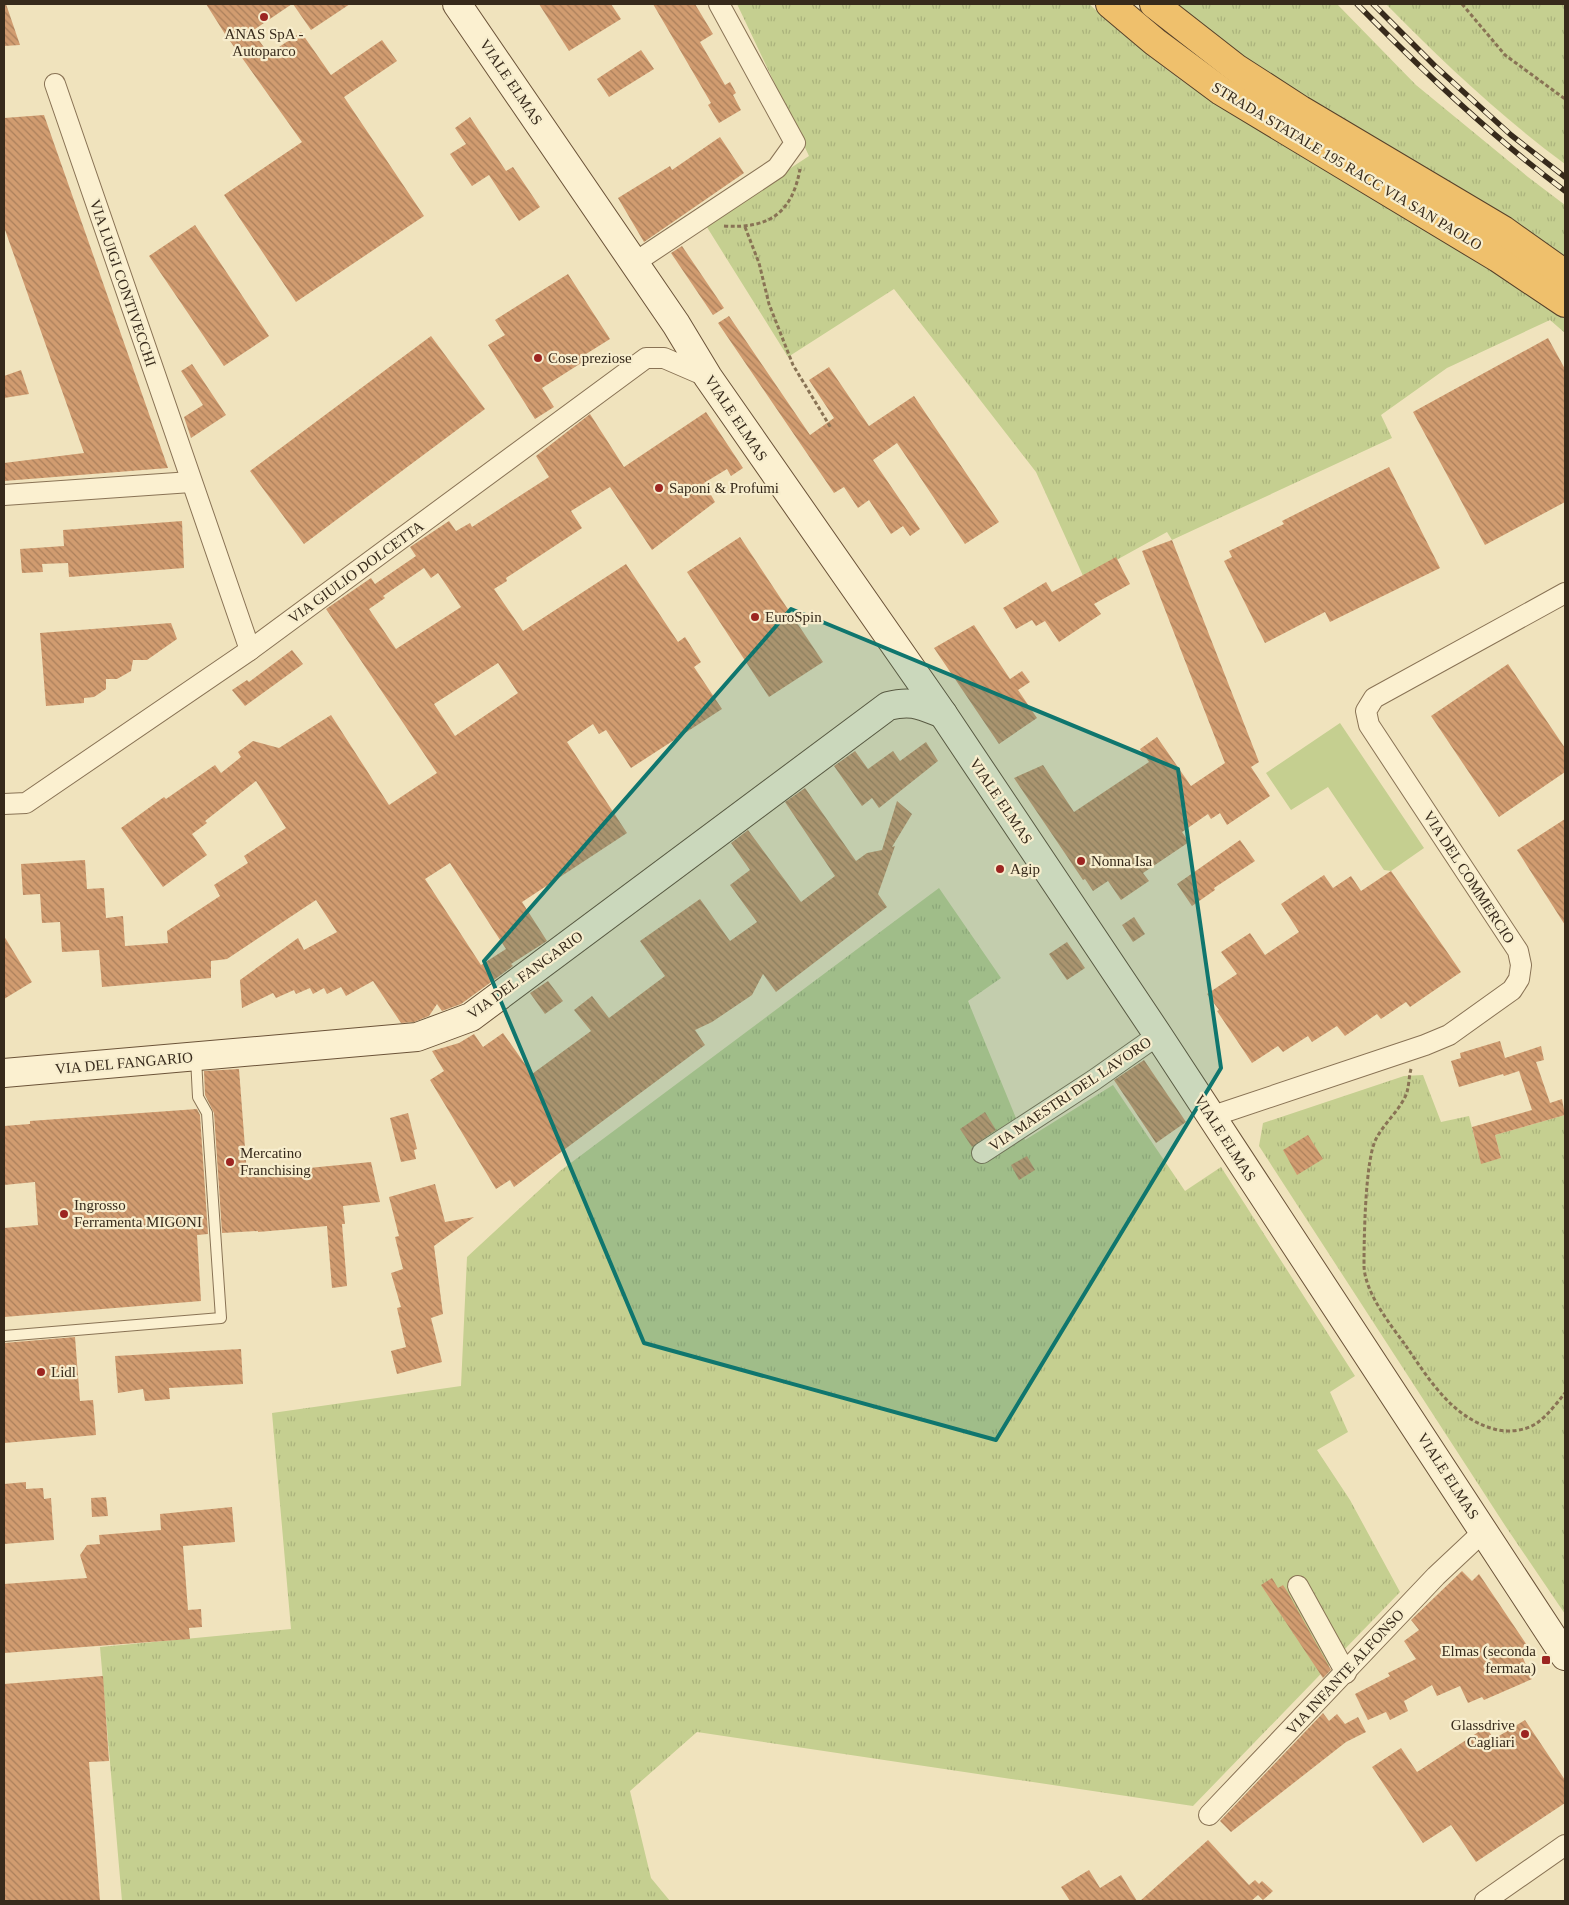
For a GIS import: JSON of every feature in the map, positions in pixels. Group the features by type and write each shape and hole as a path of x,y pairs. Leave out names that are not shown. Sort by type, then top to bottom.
{"highway":[{"name":"STRADA STATALE 195 RACC VIA SAN PAOLO","path":"1110,4 1155,42 1221,91 1498,258 1565,303"},
{"name":"STRADA STATALE 195 RACC VIA SAN PAOLO","path":"1154,4 1236,68 1301,110 1503,230 1565,274"}],"main road":[{"name":"VIALE ELMAS","path":"457,4 676,324 708,376 779,481 943,714 1158,1035 1565,1656"},
{"path":"888,706 897,688 899,667 895,645"},
{"path":"888,706 904,702 943,714"},
{"name":"VIA DEL FANGARIO","path":"4,1073 418,1037 472,1017 888,706"}],"street":[{"path":"634,263 777,168 795,144 719,4"},
{"name":"VIA LUIGI CONTIVECCHI","path":"55,84 250,650"},
{"name":"VIA GIULIO DOLCETTA","path":"4,804 26,802 250,650 646,358 664,358 708,376"},
{"path":"4,495 191,482"},
{"name":"VIA DEL COMMERCIO","path":"1210,1117 1414,1049 1449,1035 1512,990 1519,978 1521,966 1518,951 1369,725 1366,711 1374,698 1565,593"},
{"name":"VIA MAESTRI DEL LAVORO","path":"982,1153 1094,1080 1158,1035"},
{"name":"VIA INFANTE ALFONSO","path":"1209,1815 1346,1673 1436,1576 1484,1531"},
{"path":"1298,1586 1346,1673"},
{"path":"1485,1901 1565,1845"}],"lane":[{"path":"4,1336 221,1318 207,1113 198,1097 196,1057"}],"path":[{"path":"1462,4 1505,54 1565,98"},
{"path":"701,218 715,225 745,227 769,221 786,205 797,187 800,168 789,151"},
{"path":"745,227 759,263 769,304 794,365 831,428"},
{"path":"1414,1049 1407,1092 1375,1140 1369,1170 1364,1269 1368,1285 1386,1318 1434,1386 1455,1409 1478,1425 1505,1432 1519,1430 1536,1424 1550,1412 1565,1392"}],"highlighted area":[{"path":"791,609 1178,769 1221,1068 996,1440 644,1343 484,961"}],"green space":[{"path":"737,4 1089,4 1149,56 1197,91 1280,143 1480,262 1544,304 1565,319 1565,333 1550,320 1447,368 1381,415 1392,438 1172,540 1167,532 1084,578 1036,472 894,289 788,357 705,224 809,156"},
{"path":"1162,4 1337,4 1416,85 1565,205 1565,260 1337,121"},
{"path":"1386,4 1565,4 1565,164 1472,88"},
{"path":"1340,723 1424,848 1391,871 1384,870 1328,787 1291,810 1266,773"},
{"path":"939,888 1001,978 968,1001 1025,1140 1113,1085 1185,1191 1221,1167 1355,1376 1330,1392 1348,1432 1317,1450 1350,1500 1400,1592 1193,1806 697,1732 630,1791 651,1878 670,1901 122,1901 100,1647 291,1629 272,1413 461,1386 467,1257 560,1171"},
{"path":"1423,1075 1441,1122 1469,1116 1481,1163 1501,1158 1495,1135 1565,1115 1565,1614 1506,1527 1259,1146 1263,1123 1404,1076"}],"building":[{"path":"4,4 6,4 20,45 4,46"},
{"path":"206,4 292,4 252,31 269,54 301,32 331,75 382,40 397,61 344,97 424,216 296,302 224,195 302,142 225,34"},
{"path":"293,4 350,4 311,30"},
{"path":"539,4 611,4 621,19 569,51"},
{"path":"653,4 695,4 713,34 700,42 725,85 730,82 736,93 733,95 741,110 719,123 708,105 711,103"},
{"path":"641,50 654,69 609,97 597,79"},
{"path":"44,115 168,468 4,481 4,463 84,453 4,227 4,118"},
{"path":"470,117 506,171 513,167 540,207 519,221 489,175 472,186 450,154 466,144 455,128"},
{"path":"720,137 744,173 644,242 618,198 670,166 672,170"},
{"path":"195,225 269,336 224,366 149,256"},
{"path":"682,246 724,308 713,315 671,253"},
{"path":"568,274 610,339 586,354 589,358 542,388 554,407 535,419 488,345 505,335 495,320"},
{"path":"729,316 810,435 834,418 809,380 829,367 869,426 914,396 999,522 965,544 897,443 873,460 920,529 910,536 903,526 891,534 869,500 858,508 844,487 834,493 718,323"},
{"path":"431,336 485,409 304,544 250,471"},
{"path":"1548,338 1565,369 1565,502 1485,545 1413,412"},
{"path":"192,364 226,415 191,438 184,417 203,405 181,371"},
{"path":"21,370 29,394 4,398 4,376"},
{"path":"706,412 743,468 731,476 727,469 704,483 715,502 652,550 610,487 571,511 582,528 506,578 507,581 494,589 523,631 626,564 678,642 685,637 701,662 694,667 722,709 631,768 606,730 599,734 593,724 567,742 627,833 522,902 547,941 511,964 513,966 461,1004 442,1011 437,1004 429,1016 414,1022 401,1023 373,981 346,996 341,987 327,994 324,988 313,994 310,988 296,994 294,990 276,998 273,993 242,1008 240,980 298,938 304,950 337,932 316,900 227,959 211,961 211,978 102,987 99,950 62,952 60,922 42,923 40,894 23,895 21,864 85,860 87,889 104,888 106,918 123,916 125,946 168,943 167,931 220,896 214,885 248,863 244,856 286,828 256,781 205,821 207,823 192,834 207,855 163,887 121,828 164,797 166,799 215,765 221,773 241,757 238,752 253,741 279,748 331,715 389,805 437,773 326,609 371,578 375,584 416,556 410,547 449,521 456,531 470,523 472,527 549,477 536,456 590,414 624,467","holes":["424,568 431,578 438,573 461,607 396,649 369,609 385,598 383,596","498,663 518,693 455,736 434,704","450,863 506,949 481,965 425,879"]},
{"path":"1389,467 1440,568 1330,622 1325,612 1265,643 1224,561 1232,557 1229,551 1284,524 1282,521"},
{"path":"182,521 184,568 69,577 68,563 42,564 43,572 22,573 20,549 64,546 63,530"},
{"name":"EuroSpin","path":"740,537 823,662 769,697 687,572"},
{"path":"1172,540 1259,762 1251,767 1270,796 1227,825 1220,813 1211,819 1208,814 1182,832 1189,842 1143,873 1149,881 1121,900 1108,881 1093,891 1085,879 1083,880 1014,778 1043,765 1074,812 1149,762 1140,749 1157,737 1191,786 1225,763 1142,551"},
{"path":"1116,557 1130,584 1094,604 1101,614 1059,642 1045,621 1036,626 1032,620 1016,629 1003,608 1046,582 1052,592"},
{"path":"171,623 177,639 147,660 133,660 131,671 117,679 106,679 106,689 94,697 84,698 84,703 46,706 40,633"},
{"path":"974,625 1010,679 1022,671 1030,682 1018,690 1037,718 999,744 934,648"},
{"path":"292,650 303,664 245,706 232,690 247,680 249,682"},
{"path":"1508,664 1565,748 1565,772 1499,817 1431,716"},
{"path":"926,742 938,761 879,808 872,798 862,806 834,766 855,751 868,769 893,751 900,761"},
{"path":"805,788 856,861 867,853 882,850 897,801 912,814 892,847 895,846 878,894 887,907 776,992 763,974 752,995 712,1022 695,1030 705,1045 514,1187 510,1180 496,1189 430,1080 444,1071 432,1051 459,1043 474,1034 483,1047 503,1033 532,1074 591,1031 574,1010 592,996 609,1018 665,976 640,941 700,899 730,941 757,922 730,885 750,870 731,843 748,830 801,902 835,876 785,802"},
{"path":"1565,819 1565,925 1517,850"},
{"path":"1240,840 1255,861 1214,888 1215,890 1192,906 1177,884"},
{"path":"1391,871 1461,972 1410,1007 1406,1002 1381,1019 1377,1014 1345,1036 1337,1026 1312,1042 1308,1036 1283,1052 1278,1046 1252,1063 1207,994 1237,974 1221,952 1250,933 1265,955 1299,932 1281,904 1324,875 1333,888 1351,876 1361,891"},
{"path":"1134,917 1145,934 1133,942 1122,925"},
{"path":"4,936 32,982 4,999"},
{"path":"1067,942 1085,968 1067,980 1049,954"},
{"path":"548,981 563,1001 545,1014 530,993"},
{"path":"1500,1041 1505,1058 1541,1046 1544,1060 1536,1062 1550,1103 1562,1099 1565,1115 1495,1135 1501,1158 1481,1164 1472,1127 1532,1110 1519,1071 1459,1087 1451,1061 1461,1058 1460,1053"},
{"path":"1144,1060 1186,1122 1156,1143 1114,1080"},
{"path":"239,1069 247,1174 371,1162 380,1202 343,1206 345,1224 342,1224 347,1286 332,1288 327,1226 222,1233 214,1113 205,1095 204,1071"},
{"path":"197,1109 200,1115 208,1234 197,1235 201,1301 4,1317 4,1228 38,1225 35,1182 4,1185 4,1126 30,1124 30,1121"},
{"path":"985,1112 996,1130 972,1147 960,1129"},
{"path":"408,1113 417,1149 414,1150 416,1159 401,1162 390,1118"},
{"path":"1308,1135 1323,1159 1297,1175 1283,1150"},
{"path":"1027,1156 1035,1170 1019,1180 1011,1165"},
{"path":"435,1184 445,1222 474,1217 434,1246 443,1314 431,1318 442,1362 397,1374 391,1351 406,1347 397,1308 401,1307 391,1273 403,1269 395,1237 399,1236 389,1197"},
{"name":"Lidl","path":"75,1337 80,1401 93,1400 96,1435 4,1443 4,1343"},
{"path":"241,1349 243,1384 169,1388 170,1399 145,1401 143,1389 118,1393 115,1356"},
{"path":"26,1482 26,1489 43,1488 44,1499 51,1498 54,1540 4,1544 4,1484"},
{"path":"106,1497 108,1516 92,1517 91,1498"},
{"path":"232,1507 235,1542 183,1546 188,1610 201,1609 202,1627 189,1628 190,1639 4,1653 4,1584 87,1578 80,1555 87,1545 100,1544 99,1535 161,1530 160,1514"},
{"path":"1462,1571 1472,1581 1479,1574 1533,1654 1523,1658 1532,1679 1484,1700 1482,1697 1468,1703 1460,1686 1437,1696 1432,1685 1404,1701 1408,1711 1390,1720 1386,1712 1368,1720 1355,1694 1390,1676 1388,1673 1416,1659 1404,1641 1419,1630 1411,1620"},
{"path":"1272,1578 1278,1588 1283,1585 1287,1591 1331,1670 1323,1678 1261,1585"},
{"path":"103,1676 109,1761 89,1762 100,1901 5,1901 4,1684"},
{"path":"1323,1713 1329,1721 1337,1714 1345,1724 1358,1717 1366,1732 1346,1742 1231,1832 1220,1821"},
{"path":"1525,1720 1565,1780 1565,1803 1476,1862 1451,1825 1423,1843 1372,1767 1401,1748 1417,1772 1486,1727 1494,1739"},
{"path":"1208,1840 1249,1885 1255,1880 1259,1884 1262,1881 1273,1891 1263,1900 1258,1895 1251,1901 1140,1901"},
{"path":"1089,1870 1100,1888 1121,1875 1137,1901 1070,1901 1061,1887"}],"railway":[{"path":"1357,4 1458,102 1510,148 1565,191"},
{"path":"1373,4 1435,66 1511,135 1565,177"}],"place":[{"name":"ANAS SpA - Autoparco","path":"264,17"},
{"name":"Cose preziose","path":"538,358"},
{"name":"Saponi & Profumi","path":"659,488"},
{"name":"EuroSpin","path":"755,617"},
{"name":"Nonna Isa","path":"1081,861"},
{"name":"Agip","path":"1000,869"},
{"name":"Mercatino Franchising","path":"230,1162"},
{"name":"Ingrosso Ferramenta MIGONI","path":"64,1214"},
{"name":"Lidl","path":"41,1372"},
{"name":"Elmas (seconda fermata)","path":"1546,1660"},
{"name":"Glassdrive Cagliari","path":"1525,1734"}]}
